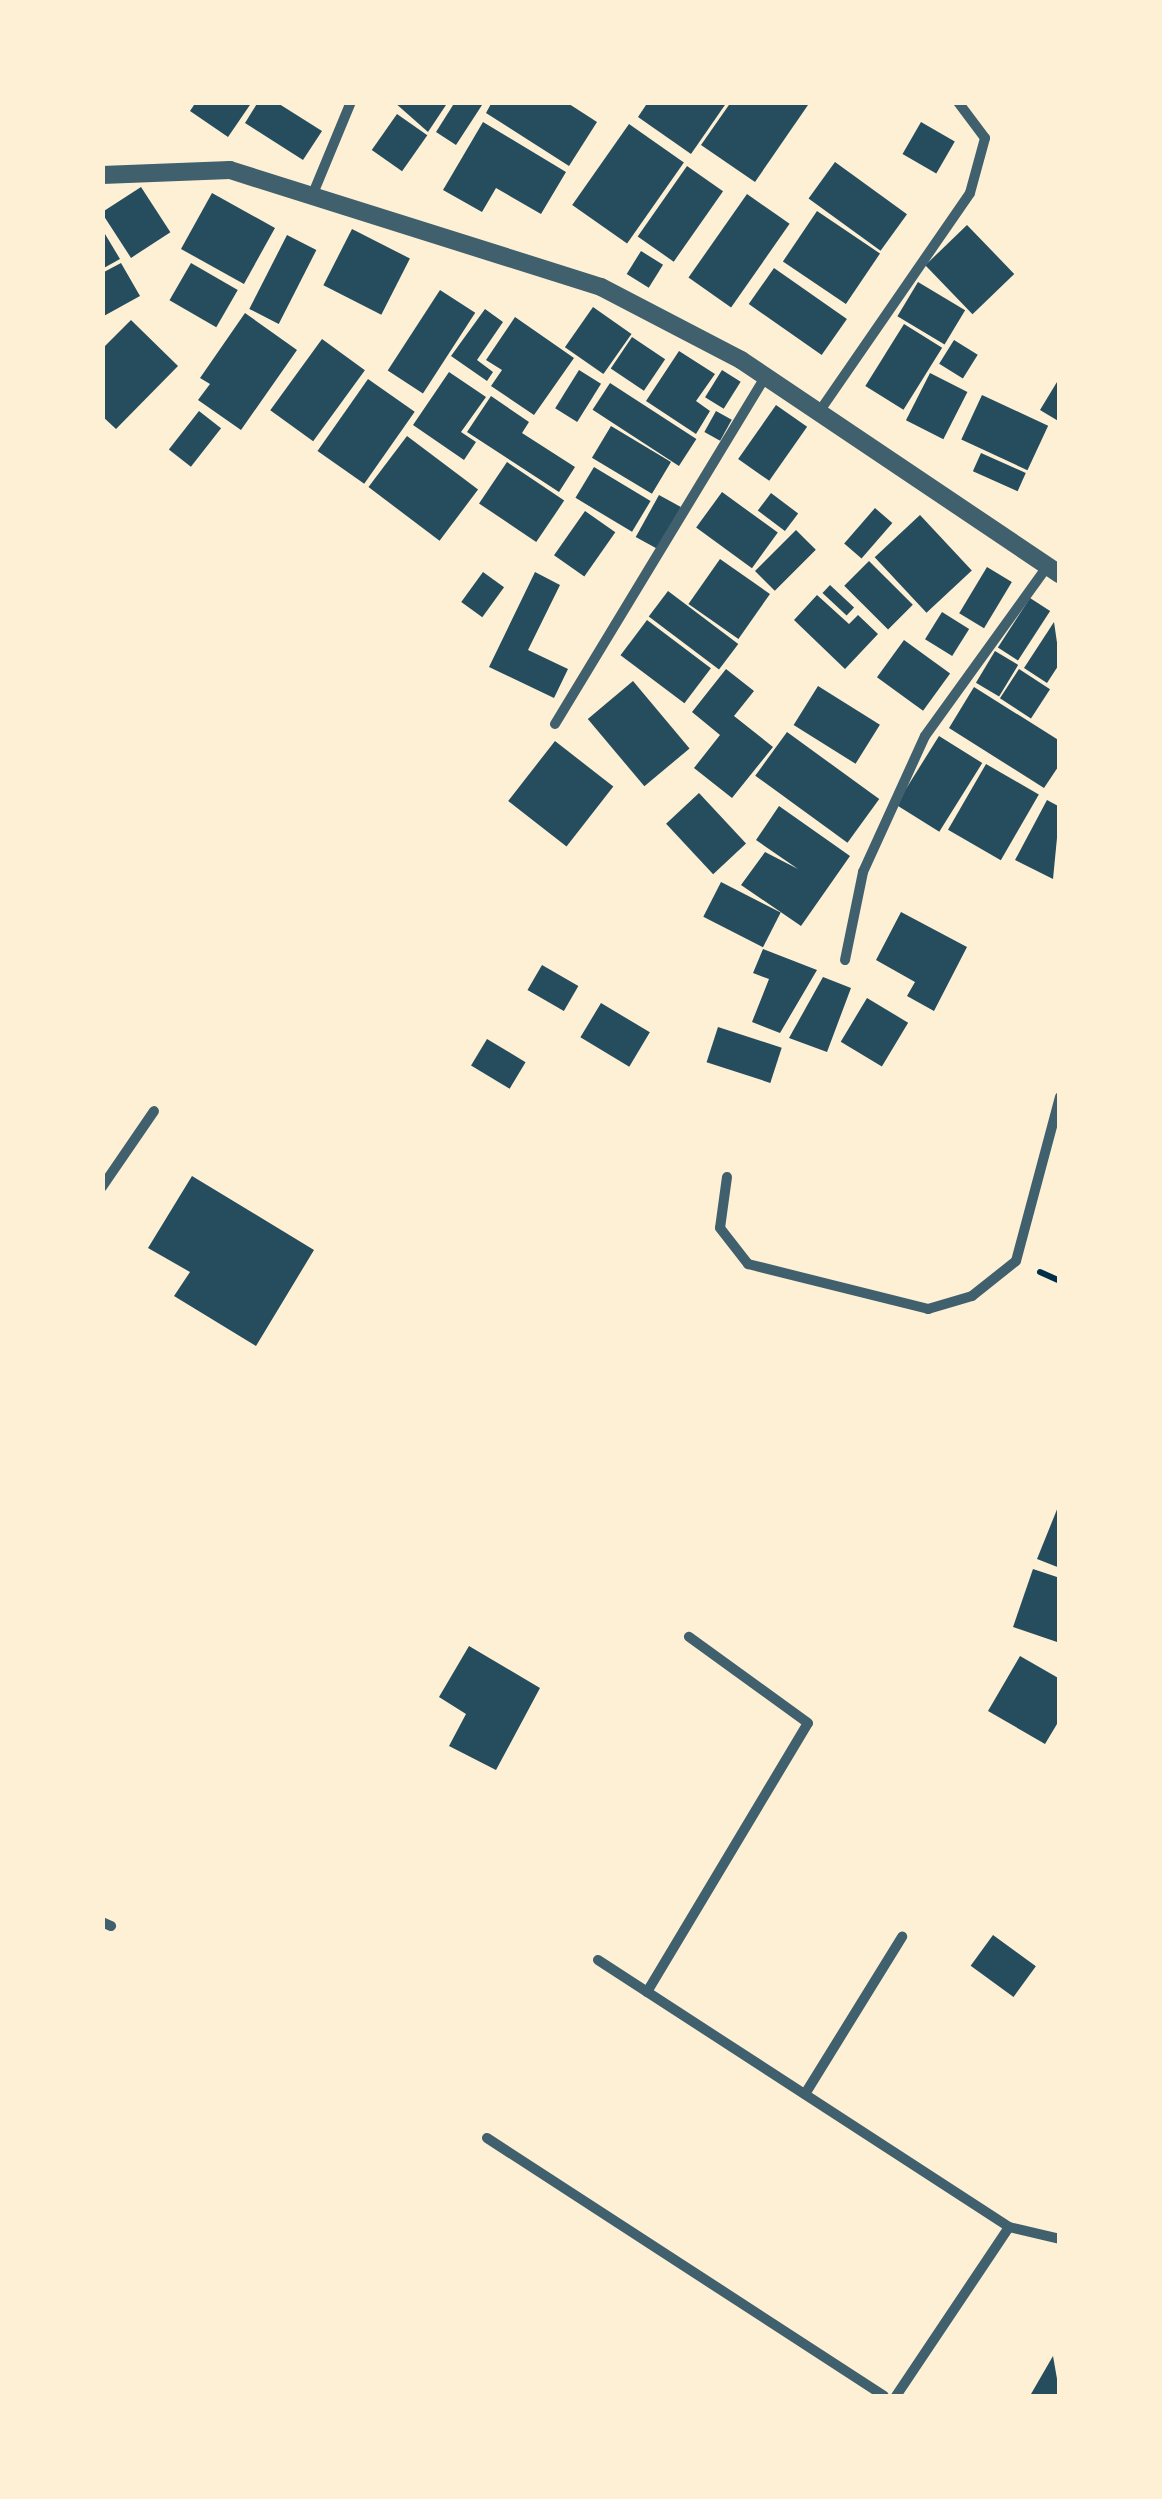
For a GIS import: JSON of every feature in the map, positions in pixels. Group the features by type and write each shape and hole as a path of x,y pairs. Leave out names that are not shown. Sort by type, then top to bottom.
{"street":[{"path":"312,196 351,102"},
{"path":"819,412 970,192 985,138 958,102"},
{"path":"102,175 230,170 601,286 672,318 1054,571 918,750 863,872 845,960"},
{"path":"555,724 764,379"},
{"path":"727,1178 720,1228 748,1264 928,1309 972,1296 1016,1262 1060,1097"},
{"path":"102,1187 154,1111"},
{"path":"647,1992 808,1723 688,1637"},
{"path":"806,2094 902,1937"},
{"path":"598,1960 1008,2226 1060,2240"},
{"path":"487,2138 884,2396"},
{"path":"896,2396 1008,2226"}],"building":[{"path":"196,102 252,102 228,137 190,111"},
{"path":"258,102 276,102 322,131 303,160 245,123"},
{"path":"394,102 448,102 428,132"},
{"path":"455,102 484,102 456,145 436,132"},
{"path":"492,102 566,102 597,122 569,166 486,113"},
{"path":"648,102 727,102 691,154 638,117"},
{"path":"731,102 808,105 755,182 701,145"},
{"path":"397,114 427,135 402,171 372,150"},
{"path":"483,122 566,172 541,214 496,188 482,212 443,190"},
{"path":"921,122 955,142 936,174 902,154"},
{"path":"629,124 684,162 627,244 572,205"},
{"path":"835,162 907,214 881,251 809,198"},
{"path":"687,166 723,191 674,262 638,236"},
{"path":"141,187 170,232 131,258 102,212"},
{"path":"212,193 275,228 244,284 181,249"},
{"path":"747,194 790,224 731,307 688,278"},
{"path":"817,211 880,253 846,304 783,262"},
{"path":"967,225 1014,274 973,314 925,265"},
{"path":"102,229 120,259 102,269"},
{"path":"352,229 410,259 381,315 323,285"},
{"path":"287,235 316,250 279,324 249,309"},
{"path":"641,251 663,265 649,288 627,274"},
{"path":"121,263 140,296 102,317 102,273"},
{"path":"191,263 238,290 216,327 170,300"},
{"path":"774,268 847,319 822,355 749,304"},
{"path":"918,282 965,310 945,345 897,316"},
{"path":"440,290 475,313 423,393 388,371"},
{"path":"593,307 632,334 603,374 565,347"},
{"path":"485,309 503,322 477,360 493,372 487,381 451,356"},
{"path":"245,313 297,350 241,430 198,400 210,384 200,378"},
{"path":"515,317 574,358 534,415 491,386 502,370 486,360"},
{"path":"131,320 178,366 116,429 102,416 102,349"},
{"path":"904,324 942,348 903,410 865,386"},
{"path":"632,337 665,359 644,391 611,369"},
{"path":"322,339 365,370 313,441 270,410"},
{"path":"954,340 978,355 963,379 939,364"},
{"path":"679,351 715,374 696,401 710,411 696,434 646,401"},
{"path":"579,370 601,384 577,422 555,408"},
{"path":"722,370 741,382 724,409 705,397"},
{"path":"449,372 486,397 461,432 476,442 464,460 413,425"},
{"path":"930,373 967,392 943,439 906,420"},
{"path":"1060,377 1060,422 1040,410"},
{"path":"368,379 415,412 364,484 318,451"},
{"path":"610,383 696,439 679,466 593,410"},
{"path":"982,395 1048,426 1027,470 961,439"},
{"path":"491,396 529,422 522,433 575,467 559,492 467,432"},
{"path":"776,405 807,427 769,481 738,459"},
{"path":"199,411 221,428 191,467 169,450"},
{"path":"716,411 732,420 720,441 704,432"},
{"path":"611,426 671,462 652,494 592,458"},
{"path":"407,436 478,490 440,541 368,487"},
{"path":"981,453 1026,473 1018,491 973,471"},
{"path":"507,462 564,501 536,542 479,503"},
{"path":"594,467 651,501 632,532 575,498"},
{"path":"722,492 778,533 752,568 696,528"},
{"path":"771,493 798,513 785,531 758,511"},
{"path":"659,495 681,507 658,549 636,537"},
{"path":"875,508 892,523 862,559 844,543"},
{"path":"585,511 615,532 584,576 554,555"},
{"path":"920,515 972,571 926,613 875,557"},
{"path":"796,530 816,550 775,591 755,571"},
{"path":"720,559 770,594 738,639 688,604"},
{"path":"869,561 913,605 888,630 844,586"},
{"path":"987,567 1012,582 984,628 959,613"},
{"path":"483,572 504,587 482,617 461,602"},
{"path":"535,572 560,585 528,650 568,669 554,698 489,667"},
{"path":"830,585 854,608 847,616 822,593"},
{"path":"668,591 738,644 719,670 649,617"},
{"path":"817,595 849,624 858,615 878,634 845,669 794,620"},
{"path":"1030,598 1050,611 1018,661 998,647"},
{"path":"942,612 969,629 952,656 925,639"},
{"path":"647,620 711,668 684,703 621,655"},
{"path":"1054,622 1060,663 1047,683 1024,668"},
{"path":"904,640 950,674 923,711 877,677"},
{"path":"995,651 1018,665 999,697 976,683"},
{"path":"726,669 754,691 734,716 773,747 732,798 694,768 720,735 692,712"},
{"path":"1019,669 1050,689 1031,719 1000,698"},
{"path":"633,681 690,748 644,786 588,719"},
{"path":"818,686 880,725 856,764 794,725"},
{"path":"974,687 1060,741 1060,764 1044,788 949,728"},
{"path":"787,732 879,799 847,843 755,776"},
{"path":"939,736 982,763 939,832 896,805"},
{"path":"555,741 613,787 567,846 508,801"},
{"path":"986,764 1039,794 1001,860 948,830"},
{"path":"699,793 746,843 713,874 666,824"},
{"path":"1047,800 1060,807 1053,879 1015,860"},
{"path":"779,806 850,856 801,926 741,885 765,852 798,869 756,840"},
{"path":"721,882 781,912 763,947 703,917"},
{"path":"901,912 967,947 934,1011 907,996 915,982 876,960"},
{"path":"763,949 817,970 780,1033 752,1022 769,979 753,973"},
{"path":"542,965 578,986 564,1011 528,990"},
{"path":"823,977 851,988 827,1052 789,1038"},
{"path":"867,998 908,1023 882,1066 841,1042"},
{"path":"601,1003 650,1032 629,1067 580,1037"},
{"path":"718,1027 782,1048 770,1083 707,1062"},
{"path":"487,1039 526,1062 510,1089 471,1066"},
{"path":"192,1176 314,1250 256,1346 174,1296 190,1272 148,1248"},
{"path":"1060,1502 1060,1568 1037,1559"},
{"path":"1033,1569 1060,1578 1060,1643 1013,1627"},
{"path":"469,1646 540,1688 496,1770 449,1746 466,1714 439,1697"},
{"path":"1020,1656 1060,1679 1060,1719 1045,1744 988,1711"},
{"path":"993,1935 1036,1966 1014,1997 971,1966"},
{"path":"1053,2356 1060,2396 1034,2396 1031,2394"}]}
